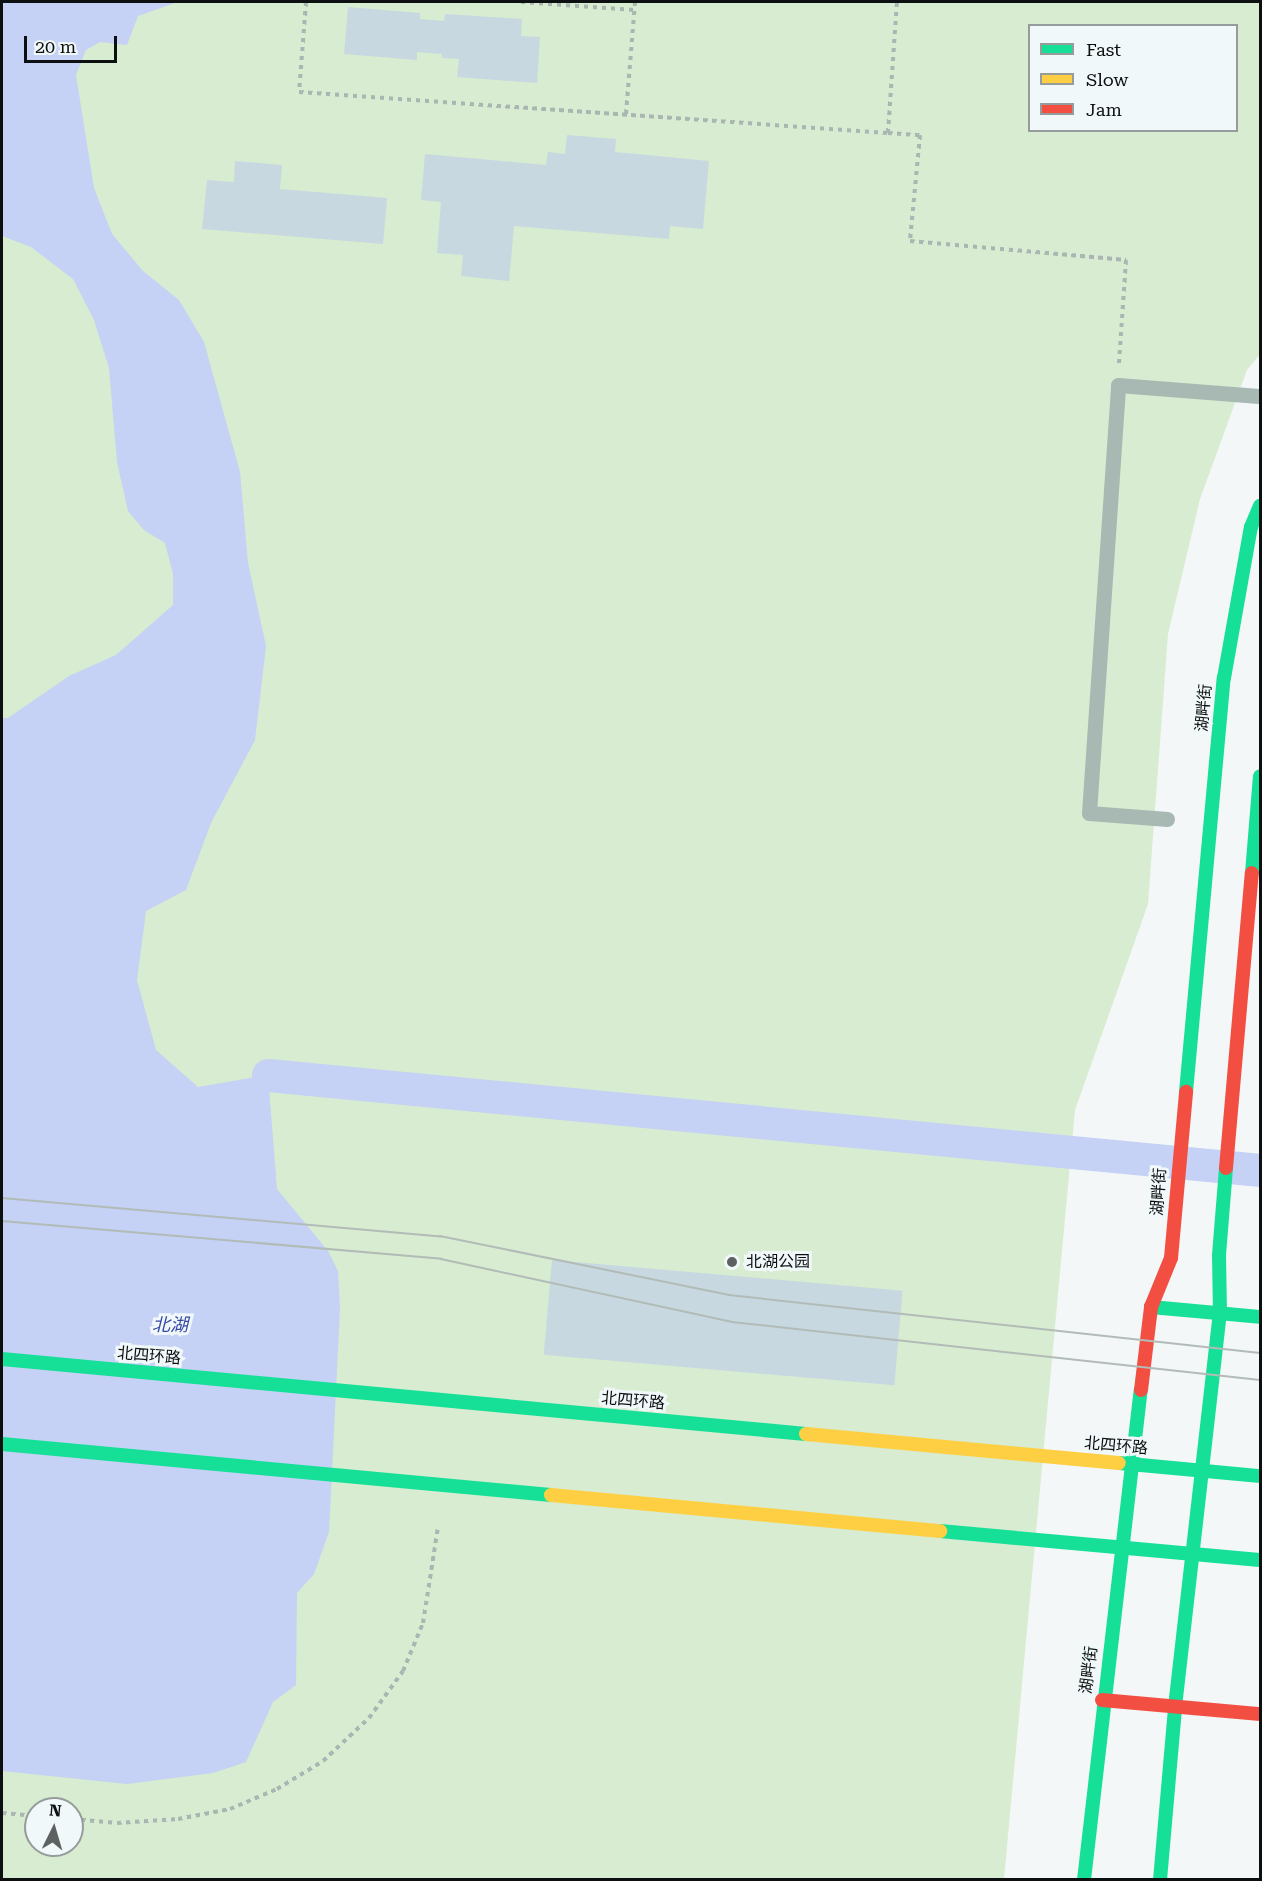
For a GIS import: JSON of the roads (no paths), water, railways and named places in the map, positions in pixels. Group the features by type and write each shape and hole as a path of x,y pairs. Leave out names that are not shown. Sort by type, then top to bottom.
{"main road":[{"name":"湖畔街","path":"1084,1880 1102,1700 1151,1306 1171,1258 1224,678 1251,526 1260,506"},
{"path":"1160,1880 1175,1707 1221,1313 1219,1255 1260,776"},
{"path":"1151,1306 1260,1317"},
{"name":"北四环路","path":"2,1359 1260,1476"},
{"path":"2,1444 1260,1560"},
{"path":"1102,1700 1260,1714"}],"lane":[{"path":"1167,819 1089,813 1118,385 1259,396"}],"water":[{"name":"北湖","path":"2,2 178,2 138,16 127,45 100,42 86,50 76,75 94,188 112,234 143,271 179,300 204,342 240,472 248,563 266,646 255,740 211,823 186,890 146,911 137,980 156,1050 198,1087 268,1075 277,1189 328,1251 338,1271 340,1308 329,1532 314,1574 297,1593 296,1685 273,1702 246,1762 213,1773 127,1784 2,1771 2,718 8,718 69,676 116,655 173,605 173,574 165,543 144,530 128,511 117,462 109,368 94,320 73,279 31,247 2,236"}],"waterway":[{"path":"268,1075 1260,1170"}],"tram line":[{"path":"2,1198 440,1236 729,1295 1260,1353"},
{"path":"2,1221 441,1259 732,1322 1260,1380"}],"place":[{"name":"北湖公园","path":"732,1262"}]}
